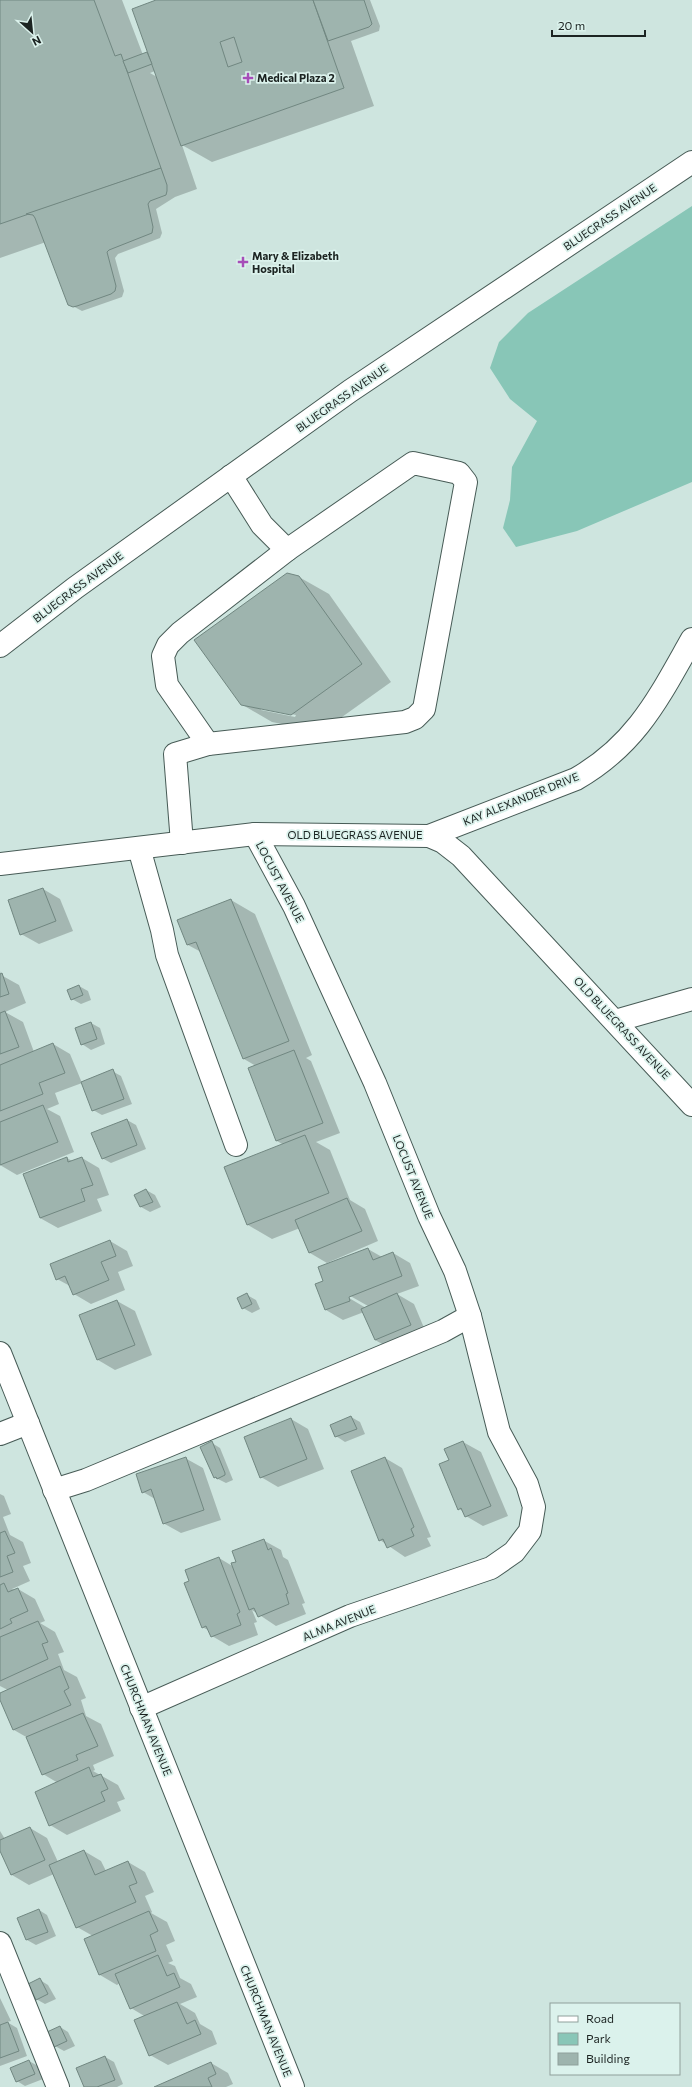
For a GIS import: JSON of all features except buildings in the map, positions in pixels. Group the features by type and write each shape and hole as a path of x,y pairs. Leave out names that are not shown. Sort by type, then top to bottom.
{"street":[{"name":"BLUEGRASS AVENUE","path":"0,646 74,588 350,391 692,162"},
{"path":"182,843 175,754 208,744 405,722 415,718 424,710 466,482 459,473 413,463 287,550 180,632 168,646 163,656 167,684 208,744"},
{"path":"231,476 262,525 287,550"},
{"name":"KAY ALEXANDER DRIVE","path":"429,836 576,778 598,766 620,748 642,722 692,639"},
{"name":"OLD BLUEGRASS AVENUE","path":"0,864 255,834 429,836 443,842 461,856 692,1105"},
{"name":"LOCUST AVENUE","path":"255,834 294,906 375,1083 429,1216 455,1271 470,1316 499,1432 527,1484 534,1507 530,1531"},
{"path":"139,848 162,930 166,955 236,1145"},
{"path":"615,1021 692,999"},
{"path":"54,1490 101,1474 436,1334 470,1316"},
{"name":"CHURCHMAN AVENUE","path":"0,1353 293,2087"},
{"path":"0,1434 28,1423"},
{"name":"ALMA AVENUE","path":"141,1708 350,1616 491,1568 514,1552 530,1531"},
{"path":"0,1943 58,2087"}],"green space":[{"path":"692,206 692,482 577,531 516,547 503,528 510,500 512,467 537,421 510,399 490,368 499,342 528,313"}],"place":[{"name":"Medical Plaza 2","path":"248,78"},
{"name":"Mary & Elizabeth Hospital","path":"243,262"}]}
